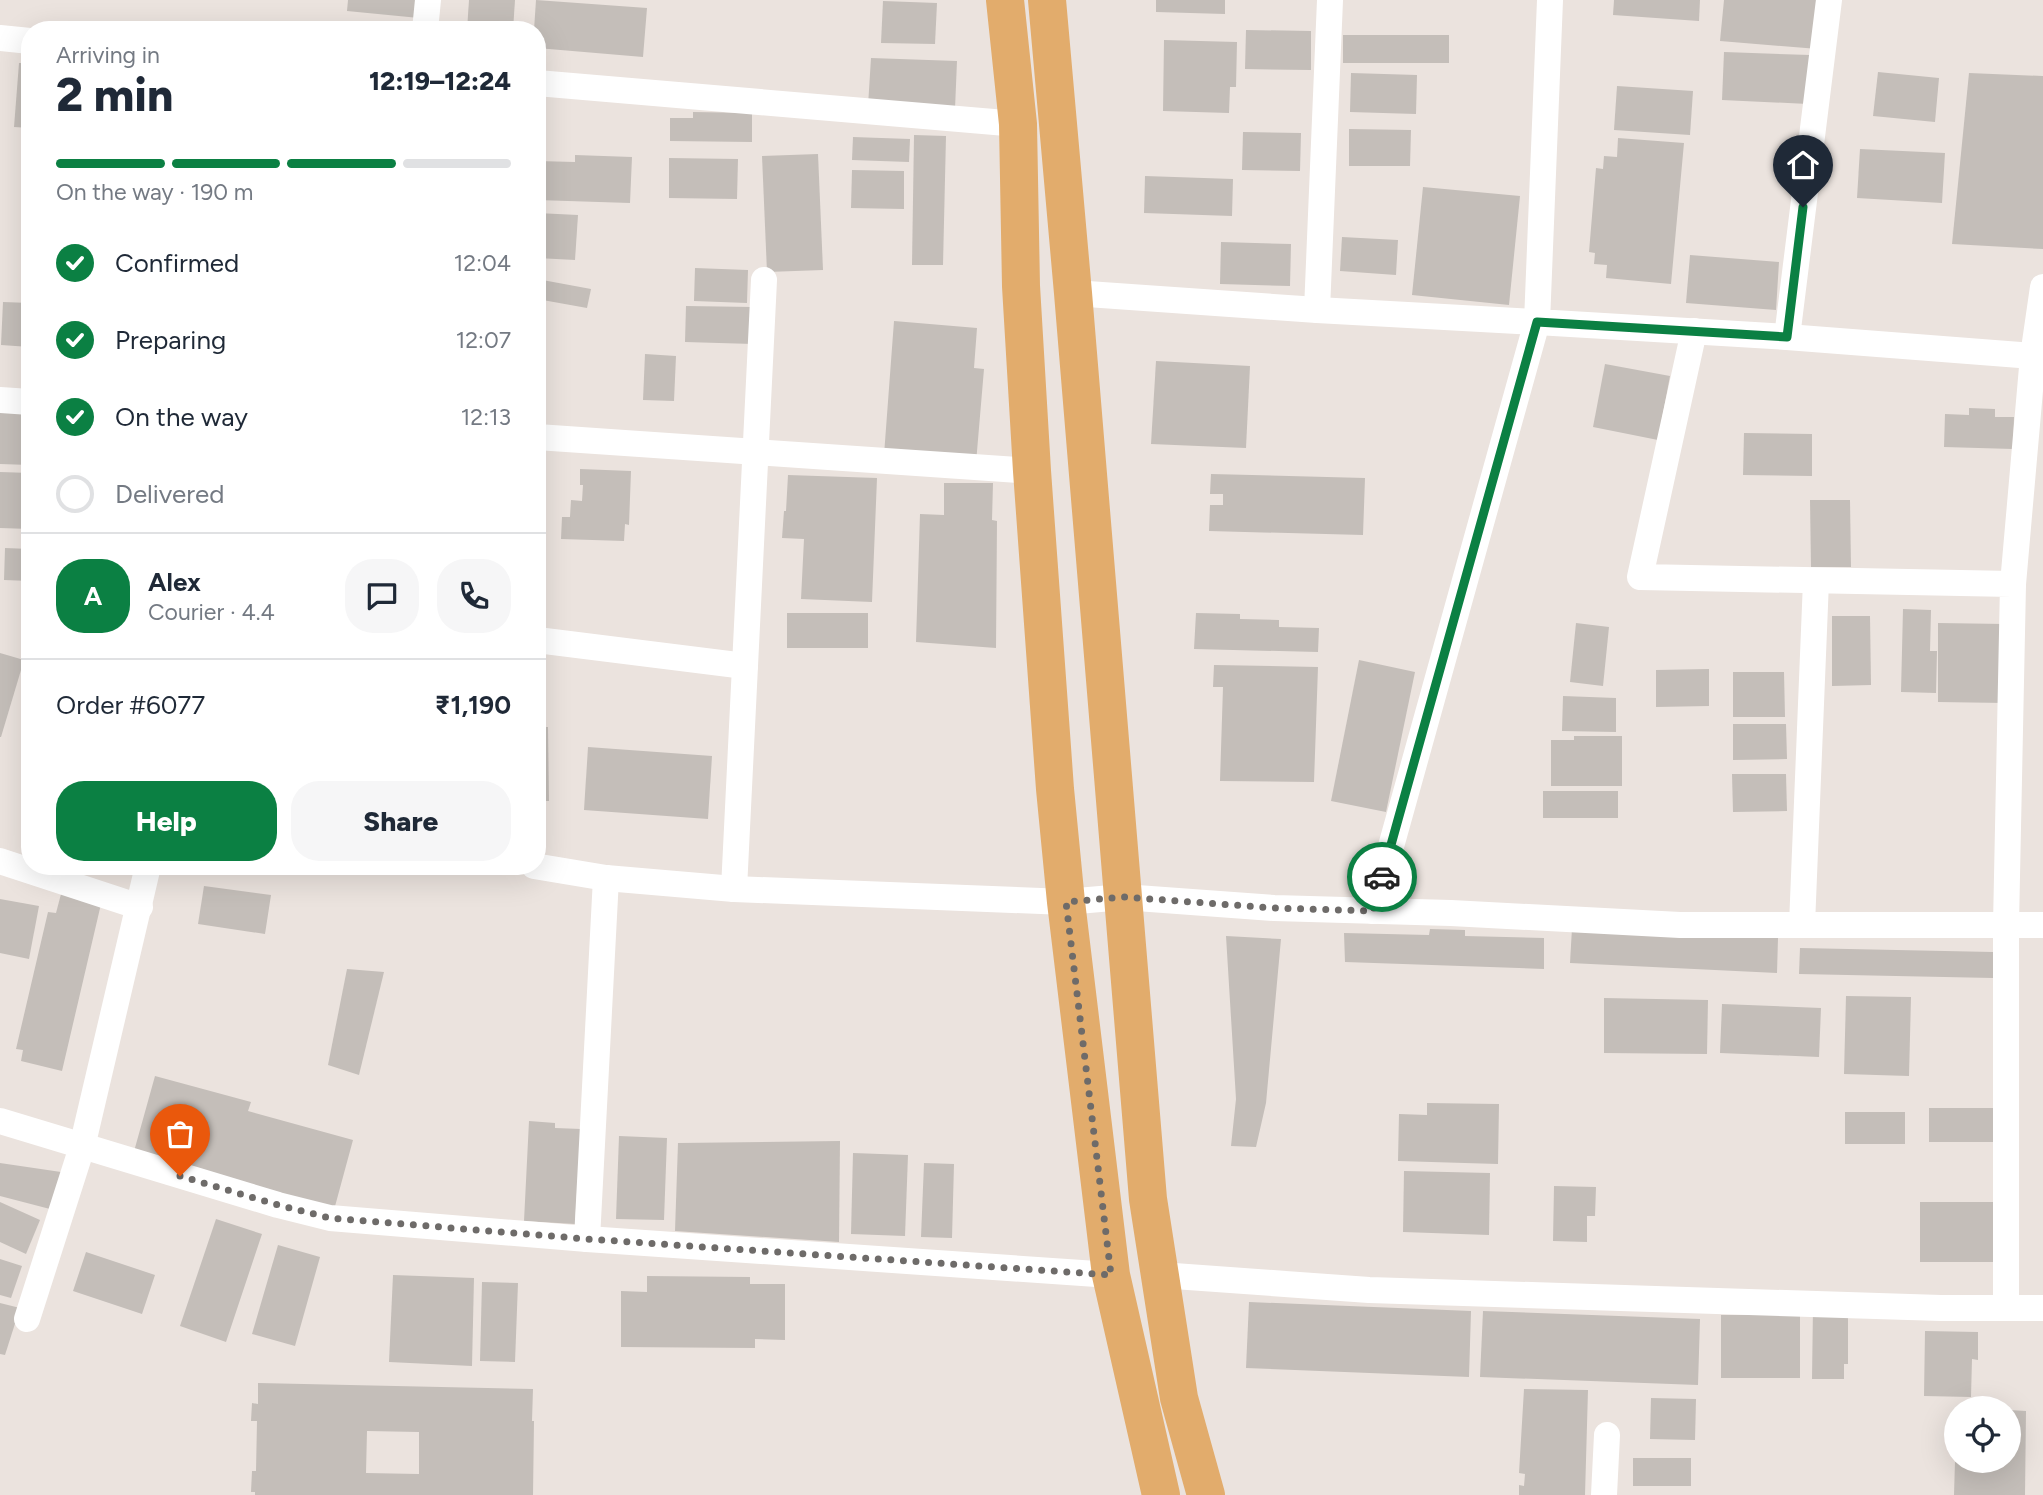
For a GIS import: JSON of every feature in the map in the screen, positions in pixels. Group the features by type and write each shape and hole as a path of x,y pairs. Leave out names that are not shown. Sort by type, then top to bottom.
{"main road":[{"path":"1004,0 1018,124 1021,286 1032,471 1066,902 1111,1275 1161,1495"},
{"path":"1046,0 1148,1199 1179,1398 1206,1495"}],"street":[{"path":"426,21 428,0"},
{"path":"1317,310 1330,0"},
{"path":"1373,911 1537,322 1550,0"},
{"path":"1787,337 1829,0"},
{"path":"0,38 21,40"},
{"path":"546,84 1018,124"},
{"path":"734,889 764,280"},
{"path":"2006,1308 2006,925 2013,584 2043,287"},
{"path":"1073,293 1787,337 2034,356"},
{"path":"1695,331 1640,578 2013,584"},
{"path":"0,400 21,401"},
{"path":"546,438 1032,471"},
{"path":"1801,925 1816,581"},
{"path":"546,641 745,666"},
{"path":"0,861 21,868"},
{"path":"546,868 606,878 734,889 1066,902 1123,897 1274,908 1680,925 2043,925"},
{"path":"43,875 140,907"},
{"path":"27,1319 82,1147 146,875"},
{"path":"587,1239 606,878"},
{"path":"0,1121 278,1205 330,1218 587,1239 1111,1275"},
{"path":"1160,1275 1368,1290 1941,1308 2043,1308"},
{"path":"1604,1495 1607,1435"}],"building":[{"path":"348,0 421,0 419,18 347,11"},
{"path":"469,0 515,0 514,21 468,21"},
{"path":"536,0 647,8 643,57 546,49 546,21 535,21"},
{"path":"1156,0 1225,0 1225,14 1156,12"},
{"path":"1614,0 1700,0 1699,21 1613,15"},
{"path":"1724,0 1822,0 1818,49 1720,41"},
{"path":"883,1 937,3 935,44 881,43"},
{"path":"1246,30 1311,31 1311,70 1245,69"},
{"path":"1343,35 1449,35 1449,63 1343,63"},
{"path":"1164,40 1237,42 1236,87 1230,87 1229,113 1163,111"},
{"path":"1724,52 1810,55 1808,104 1722,100"},
{"path":"871,58 957,61 955,109 868,106"},
{"path":"19,63 21,63 21,127 14,127"},
{"path":"1878,72 1939,78 1935,122 1873,116"},
{"path":"1351,73 1417,75 1416,114 1350,112"},
{"path":"1969,73 2043,76 2043,249 1952,244"},
{"path":"1617,86 1693,91 1690,135 1614,130"},
{"path":"693,112 752,113 752,142 670,141 670,118 693,118"},
{"path":"1349,129 1411,130 1410,166 1349,166"},
{"path":"1243,132 1301,133 1300,171 1242,170"},
{"path":"914,135 946,136 943,265 912,265"},
{"path":"853,137 910,139 909,162 852,160"},
{"path":"1618,138 1684,143 1671,284 1606,278 1607,265 1594,264 1595,253 1589,252 1596,168 1603,169 1604,156 1617,157"},
{"path":"1860,149 1945,153 1942,203 1857,198"},
{"path":"818,154 823,270 767,272 762,156"},
{"path":"575,155 632,157 630,203 546,200 546,161 575,162"},
{"path":"669,158 738,159 737,199 669,198"},
{"path":"852,170 904,171 904,209 851,208"},
{"path":"1145,176 1233,179 1232,216 1144,213"},
{"path":"1423,187 1520,196 1509,305 1412,295"},
{"path":"546,213 578,215 575,260 546,258"},
{"path":"1342,237 1398,240 1396,275 1340,271"},
{"path":"1221,242 1291,244 1290,286 1220,284"},
{"path":"1690,255 1779,262 1776,310 1686,303"},
{"path":"695,268 748,270 747,303 694,301"},
{"path":"546,281 591,289 587,308 546,301"},
{"path":"3,302 21,303 21,346 1,345"},
{"path":"686,306 753,307 753,344 685,342"},
{"path":"894,321 977,328 974,368 984,369 976,463 884,455"},
{"path":"645,354 676,356 674,401 643,400"},
{"path":"1156,361 1250,366 1246,448 1151,444"},
{"path":"1605,364 1670,376 1658,440 1593,427"},
{"path":"1969,408 1995,409 1995,417 2014,417 2013,449 1944,447 1945,414 1969,415"},
{"path":"0,412 21,413 21,465 0,464"},
{"path":"1744,433 1812,434 1812,476 1743,475"},
{"path":"580,469 631,471 629,525 625,524 624,541 561,539 562,517 570,517 571,500 582,501"},
{"path":"0,472 21,473 21,529 0,528"},
{"path":"1211,474 1365,478 1363,535 1209,531 1210,505 1223,505 1223,494 1210,494"},
{"path":"788,475 877,478 872,602 801,599 804,539 782,538"},
{"path":"944,483 993,483 992,520 997,521 996,648 916,642 920,514 944,515"},
{"path":"1810,500 1850,500 1851,567 1811,567"},
{"path":"5,548 21,549 21,581 4,580"},
{"path":"1903,609 1931,610 1930,651 1937,651 1936,693 1901,692"},
{"path":"787,613 868,613 868,648 787,648"},
{"path":"1196,613 1240,614 1240,619 1279,620 1279,627 1319,628 1318,652 1194,649"},
{"path":"1832,616 1870,616 1871,685 1832,686"},
{"path":"1576,623 1609,627 1603,686 1570,682"},
{"path":"1938,623 2005,624 2005,703 1938,702"},
{"path":"0,653 21,659 21,670 0,737"},
{"path":"1359,660 1415,672 1386,812 1331,801"},
{"path":"1214,665 1318,667 1314,782 1220,781 1223,687 1213,687"},
{"path":"1709,669 1709,706 1656,707 1656,670"},
{"path":"1733,672 1784,672 1785,717 1733,717"},
{"path":"1563,696 1616,698 1616,732 1562,731"},
{"path":"1733,724 1786,724 1787,759 1733,760"},
{"path":"546,727 548,727 549,801 546,801"},
{"path":"1574,736 1622,736 1622,786 1551,786 1551,740 1574,740"},
{"path":"588,747 712,756 708,819 584,810"},
{"path":"1732,774 1786,774 1787,811 1733,812"},
{"path":"1543,791 1618,791 1618,818 1543,818"},
{"path":"204,886 271,895 265,934 198,924"},
{"path":"61,894 101,904 62,1071 21,1061 23,1050 16,1049 48,912 56,913"},
{"path":"0,899 39,906 29,959 0,953"},
{"path":"1572,928 1778,938 1777,973 1570,963"},
{"path":"1430,929 1465,930 1465,936 1544,938 1544,969 1345,962 1344,933 1429,935"},
{"path":"1226,936 1281,939 1266,1103 1256,1147 1231,1146 1236,1099"},
{"path":"1800,948 1993,952 1993,978 1799,974"},
{"path":"347,969 384,972 359,1075 328,1065"},
{"path":"1846,996 1911,997 1909,1076 1844,1074"},
{"path":"1604,998 1708,1000 1707,1054 1604,1053"},
{"path":"1722,1004 1821,1008 1819,1057 1720,1053"},
{"path":"155,1076 251,1102 248,1111 353,1140 334,1210 133,1155"},
{"path":"1427,1103 1499,1104 1498,1164 1398,1161 1399,1114 1427,1115"},
{"path":"1929,1108 1993,1108 1993,1142 1929,1142"},
{"path":"1845,1112 1905,1112 1905,1144 1845,1144"},
{"path":"529,1121 555,1123 555,1128 581,1129 575,1224 524,1221"},
{"path":"619,1136 667,1138 664,1220 616,1219"},
{"path":"840,1141 839,1242 675,1231 678,1143"},
{"path":"853,1153 908,1155 905,1236 851,1234"},
{"path":"0,1163 61,1172 50,1209 0,1196"},
{"path":"924,1163 954,1164 952,1238 921,1237"},
{"path":"1404,1171 1490,1173 1489,1235 1403,1232"},
{"path":"1554,1186 1596,1187 1595,1216 1587,1216 1587,1242 1553,1241"},
{"path":"0,1202 40,1220 26,1254 0,1242"},
{"path":"1920,1202 1996,1202 1996,1262 1920,1262"},
{"path":"216,1219 262,1234 226,1342 180,1326"},
{"path":"278,1245 320,1257 295,1346 252,1334"},
{"path":"86,1252 155,1275 142,1314 73,1291"},
{"path":"0,1259 22,1266 11,1298 0,1295"},
{"path":"393,1275 474,1278 472,1366 389,1362"},
{"path":"647,1276 750,1277 750,1284 785,1284 785,1340 755,1339 755,1348 621,1347 621,1291 647,1292"},
{"path":"482,1282 518,1283 515,1362 480,1361"},
{"path":"1249,1302 1471,1311 1469,1377 1246,1368"},
{"path":"0,1303 20,1308 5,1355 0,1354"},
{"path":"1813,1307 1848,1317 1848,1364 1844,1364 1844,1379 1812,1379"},
{"path":"1483,1311 1700,1319 1698,1385 1480,1377"},
{"path":"1721,1315 1800,1315 1800,1378 1721,1378"},
{"path":"1925,1331 1978,1332 1978,1360 1972,1359 1971,1396 1924,1396"},
{"path":"258,1383 533,1389 533,1495 255,1495 255,1492 251,1492 252,1471 256,1471 257,1421 251,1421 252,1403 258,1404","holes":["367,1431 419,1432 419,1474 366,1473"]},
{"path":"1524,1389 1588,1390 1585,1495 1519,1495 1519,1485 1524,1486 1525,1474 1519,1473"},
{"path":"1651,1398 1696,1399 1695,1440 1650,1439"},
{"path":"2021,1411 2026,1411 2025,1495 1954,1495 1955,1473 2021,1473"},
{"path":"1633,1458 1691,1458 1691,1486 1633,1486"}],"way so far":[{"path":"180,1176 330,1218 587,1239 1111,1275 1066,902 1123,897 1274,908 1373,911 1382,877"}],"route":[{"path":"1382,877 1537,322 1787,337 1803,207"}]}
